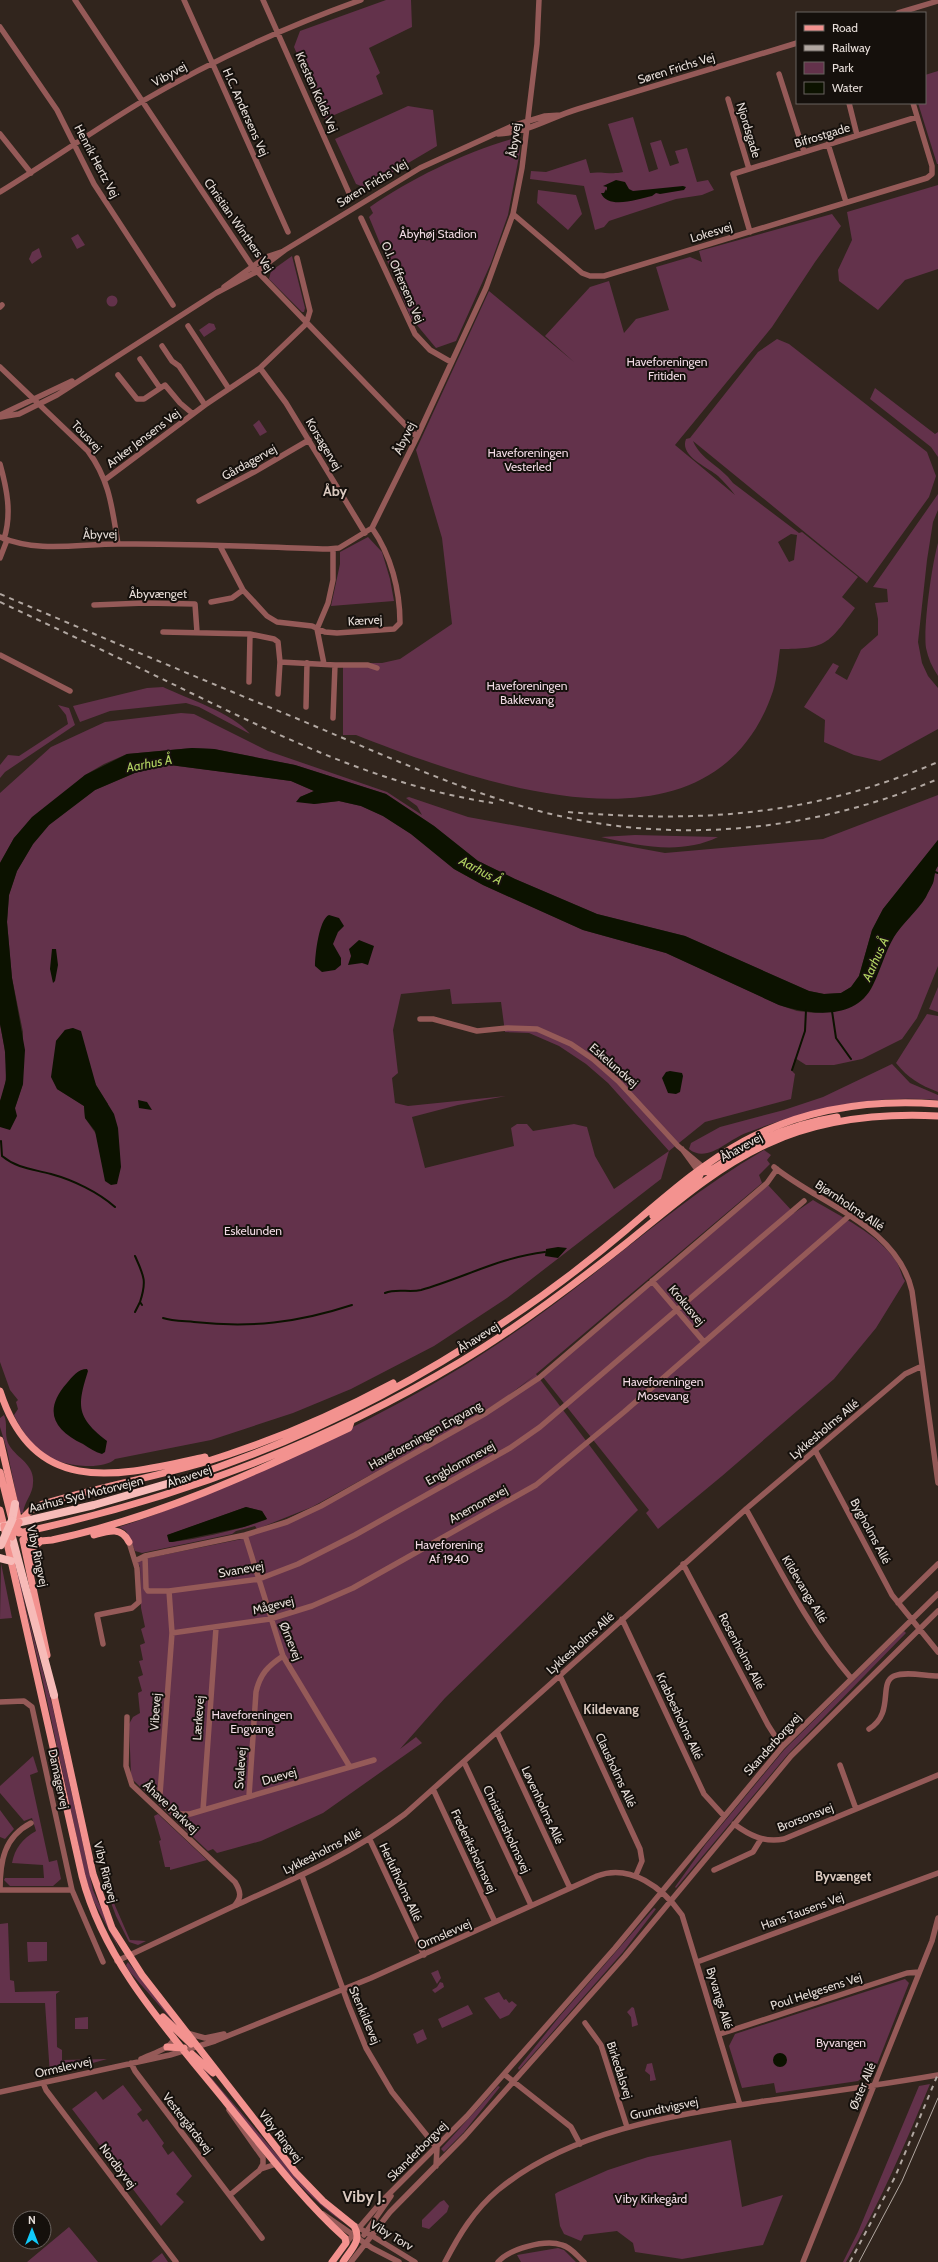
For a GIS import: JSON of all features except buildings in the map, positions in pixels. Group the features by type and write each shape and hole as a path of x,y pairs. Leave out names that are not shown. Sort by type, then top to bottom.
{"highway":[{"name":"Aarhus Syd Motorvejen","path":"10,1532 176,1481"},
{"path":"15,1504 10,1532 54,1695"},
{"path":"0,1558 11,1561"}],"main road":[{"name":"Åhavevej","path":"176,1481 246,1457 353,1410 430,1368 479,1339 559,1284 701,1170 746,1140 777,1126 810,1115 842,1108 878,1103 938,1104"},
{"name":"Åhavevej","path":"10,1532 105,1513 194,1486 276,1455 351,1422 408,1392 484,1347 554,1300 708,1179 752,1152 799,1132 851,1119 897,1115 938,1116"},
{"path":"603,1262 701,1170 710,1170 749,1146 797,1125 843,1116 897,1115"},
{"path":"10,1532 27,1514 50,1502 177,1470 235,1451 302,1426 364,1399 416,1371 430,1368"},
{"path":"0,1391 3,1402 15,1428 33,1450 48,1461 87,1473 119,1473 142,1470 235,1451"},
{"path":"10,1532 41,1541 68,1536 148,1514 218,1486 349,1428 351,1422"},
{"path":"0,1440 15,1504"},
{"path":"0,1472 10,1532"},
{"name":"Viby Ringvej","path":"0,1510 30,1575 54,1695 97,1889 112,1928 128,1955 224,2082 296,2173 323,2201 348,2221 357,2232"},
{"path":"68,1536 80,1538 117,1531 124,1534 130,1545"},
{"name":"Viby Ringvej","path":"10,1532 11,1561 86,1892 98,1925 117,1961 138,1991 276,2164 300,2193 345,2238 346,2243"},
{"path":"30,1575 33,1563 31,1550 41,1541"},
{"path":"138,1991 187,2040 197,2046"},
{"path":"167,2047 185,2049 224,2082"},
{"path":"343,2262 357,2232"},
{"name":"Skanderborgvej","path":"332,2262 346,2243"}],"street":[{"name":"Christian Winthers Vej","path":"75,0 256,272 418,436"},
{"name":"H.C. Andersens Vej","path":"184,0 288,232"},
{"name":"Kresten Kolds Vej","path":"263,0 349,193"},
{"name":"Vibyvej","path":"0,192 75,143 142,102 213,64 278,32 351,2 362,0"},
{"name":"Åbyvej","path":"4,539 43,547 118,544 333,549 366,533 372,528 418,436 486,288 513,214 522,168 528,121 537,44 539,0"},
{"path":"901,12 938,1"},
{"name":"Henrik Hertz Vej","path":"0,27 46,91 75,143 94,184 173,305"},
{"name":"Søren Frichs Vej","path":"496,134 512,134 561,115 796,43"},
{"path":"779,74 804,152"},
{"name":"Njordsgade","path":"728,98 749,168"},
{"path":"849,104 857,135"},
{"path":"913,104 917,118"},
{"name":"Søren Frichs Vej","path":"0,416 19,414 39,405 216,294 256,272 285,250 420,168 528,121 545,116 561,115"},
{"name":"Bifrostgade","path":"750,232 733,174 857,135 917,118"},
{"name":"Lokesvej","path":"513,214 582,272 595,277 604,276 846,202 924,180 932,174 932,166 917,118"},
{"path":"0,134 31,173"},
{"path":"828,144 846,202"},
{"name":"O.I. Offersens Vej","path":"361,218 415,334 430,350 451,362"},
{"name":"Søren Frichs Vej","path":"216,294 266,257 285,250"},
{"path":"297,258 310,311 306,324"},
{"name":"Anker Jensens Vej","path":"106,480 204,405 260,368 306,324"},
{"path":"188,326 229,389"},
{"path":"162,346 172,361 179,366 204,405"},
{"name":"Anker Jensens Vej","path":"140,360 160,388 165,385 180,403 194,414"},
{"name":"Tousvej","path":"0,367 88,451 99,466 106,480 118,544"},
{"name":"Korsagervej","path":"260,368 286,403 366,533"},
{"path":"118,375 137,399 144,399 160,388"},
{"name":"Søren Frichs Vej","path":"0,416 80,378"},
{"name":"Gårdagervej","path":"199,502 309,440"},
{"path":"0,464 8,500 8,517 0,558"},
{"name":"Kærvej","path":"220,546 243,590 267,616 277,622 312,626 317,629 337,633 394,630 399,626 394,578 385,549 372,528"},
{"path":"324,664 317,629 330,591 334,563 333,549"},
{"path":"212,602 232,598 243,590"},
{"name":"Åbyvænget","path":"94,605 145,603 195,604 197,632"},
{"path":"163,632 250,634 274,639 278,642 280,662 278,694"},
{"path":"249,682 250,634"},
{"path":"0,655 70,691"},
{"path":"280,662 368,665 378,668"},
{"path":"306,707 307,663"},
{"path":"333,718 335,665"},
{"name":"Eskelundvej","path":"420,1019 433,1019 477,1031 518,1028 537,1030 553,1035 593,1059 618,1081 701,1170"},
{"name":"Bjørnholms Allé","path":"652,1281 767,1182 776,1168 849,1216 884,1242 901,1262 907,1274 912,1291 938,1483"},
{"path":"678,1311 804,1201"},
{"path":"704,1342 849,1216"},
{"name":"Krokusvej","path":"652,1281 704,1342"},
{"name":"Haveforeningen Engvang","path":"135,1561 145,1556 245,1535 287,1522 321,1506 486,1413 539,1378 652,1281"},
{"name":"Engblommevej","path":"363,1530 510,1448 564,1409 678,1311"},
{"name":"Anemonevej","path":"372,1577 536,1485 704,1342"},
{"name":"Lykkesholms Allé","path":"117,1961 302,1876 339,1858 370,1840 405,1814 746,1509 905,1374 922,1366"},
{"name":"Bygholms Allé","path":"815,1450 898,1603 911,1619"},
{"name":"Kildevangs Allé","path":"746,1509 808,1616 831,1653 851,1678"},
{"name":"Svanevej","path":"145,1556 146,1588 148,1591 169,1591 259,1579 298,1564 363,1530"},
{"name":"Ørnevej","path":"245,1535 270,1619 283,1656 350,1767"},
{"path":"103,1644 97,1615 132,1608 139,1602 138,1572 130,1545"},
{"name":"Rosenholms Allé","path":"684,1564 768,1725 782,1747"},
{"path":"898,1603 938,1564"},
{"name":"Mågevej","path":"172,1633 216,1628 270,1619 312,1606 372,1577"},
{"name":"Vibevej","path":"169,1591 172,1633 160,1794 164,1804 175,1814 190,1814"},
{"name":"Skanderborgvej","path":"346,2243 402,2182 437,2148 504,2074 661,1894 782,1747 938,1594"},
{"name":"Skanderborgvej","path":"351,2262 392,2209 436,2166 514,2082 670,1902 810,1735 938,1611"},
{"name":"Krabbesholms Allé","path":"622,1619 704,1794 724,1816"},
{"path":"911,1619 920,1628 938,1652"},
{"name":"Lærkevej","path":"203,1810 216,1628"},
{"name":"Svalevej","path":"249,1796 256,1692 259,1680 264,1671 283,1656"},
{"name":"Clausholms Allé","path":"560,1676 640,1849 642,1861 636,1875"},
{"path":"869,1729 882,1717 888,1681 893,1676 938,1676"},
{"name":"Damagervej","path":"0,1702 24,1701 32,1707 72,1890 103,1962"},
{"name":"Åhave Parkvej","path":"127,1717 127,1772 132,1785 235,1882 241,1896 234,1906"},
{"name":"Løvenholms Allé","path":"497,1732 570,1888"},
{"name":"Duevej","path":"190,1814 374,1760"},
{"name":"Christiansholmsvej","path":"464,1762 531,1905"},
{"path":"840,1766 856,1809"},
{"name":"Brorsonsvej","path":"734,1824 760,1839 784,1839 938,1775"},
{"name":"Frederiksholmsvej","path":"433,1789 495,1922"},
{"path":"31,1823 15,1835 5,1850 1,1863 0,1890 72,1890"},
{"path":"714,1870 753,1852 760,1839"},
{"name":"Herlufholms Allé","path":"370,1840 424,1955"},
{"name":"Ormslevvej","path":"0,2092 131,2063 197,2046 343,1990 424,1955 531,1905 611,1872 623,1871 636,1875 661,1894"},
{"name":"Hans Tausens Vej","path":"697,1962 938,1873"},
{"name":"Stenkildevej","path":"302,1876 343,1990 366,2048 399,2101 437,2148"},
{"path":"661,1894 670,1902"},
{"name":"Byvangs Allé","path":"670,1902 684,1920 720,2034 740,2105"},
{"name":"Øster Allé","path":"803,2262 932,1941 938,1918"},
{"name":"Poul Helgesens Vej","path":"720,2034 907,1973 919,1972"},
{"name":"Birkedalsvej","path":"585,2023 601,2045 627,2127"},
{"name":"Ormslevvej","path":"186,2032 194,2036 205,2038 232,2033"},
{"path":"167,2047 173,2042 174,2037"},
{"name":"Ormslevvej","path":"131,2063 167,2047"},
{"name":"Vestergårdsvej","path":"131,2063 135,2071 262,2238"},
{"path":"504,2074 571,2127 580,2144"},
{"name":"Grundtvigsvej","path":"445,2262 472,2217 498,2190 534,2166 580,2144 627,2127 671,2116 938,2075"},
{"name":"Nordbyvej","path":"43,2083 46,2090 176,2262"},
{"path":"222,2096 233,2117 263,2158 259,2171"},
{"path":"436,2166 437,2148"},
{"path":"230,2195 259,2171 276,2164"},
{"path":"365,2243 363,2238 365,2232 402,2182"},
{"name":"Viby Ringvej","path":"318,2211 357,2232"},
{"name":"Viby Torv","path":"357,2232 365,2232 415,2262"},
{"name":"Viby Torv","path":"357,2232 365,2243 399,2262"},
{"path":"498,2262 504,2256 517,2249 557,2244 569,2248 584,2262"}],"green space":[{"path":"386,0 411,0 412,27 369,48 380,73 376,76 383,94 325,119 294,47 300,31"},
{"path":"938,71 938,164 918,104 926,104 926,75"},
{"path":"408,106 433,110 437,146 366,188 356,184 335,139"},
{"path":"633,117 649,172 658,169 650,143 661,140 670,166 679,163 675,151 687,148 697,182 708,180 714,190 702,195 676,199 609,221 604,227 595,230 584,186 530,179 531,171 546,172 586,159 590,173 623,172 608,124"},
{"name":"Åbyhøj Stadion","path":"512,139 518,140 520,151 508,215 491,263 456,341 436,348 411,318 369,217 373,213 370,207 402,187 438,168 457,159"},
{"path":"938,185 938,269 905,280 878,310 839,281 838,270 852,240 847,212"},
{"path":"538,190 576,195 582,214 568,230 537,203"},
{"path":"832,214 841,226 772,327 675,445 735,495 718,476 690,456 685,445 686,439 690,438 758,352 777,339 789,344 927,452 936,476 929,497 867,583 693,441 701,453 733,483 799,533 802,532 858,577 842,597 855,608 832,637 825,642 808,648 780,649 773,691 743,746 700,780 647,796 588,798 526,789 465,774 356,735 343,735 343,663 382,663 400,659 452,624 442,538 416,450 489,291 574,362 545,336 590,287 609,281 624,333 636,319 669,310 656,267 690,257 702,262 699,251","holes":["791,534 797,535 794,560 789,562 778,542"]},
{"path":"78,234 85,245 77,249 71,238"},
{"path":"39,248 42,257 32,264 29,259 32,252"},
{"path":"292,256 305,308 304,312 302,312 269,279 271,271"},
{"path":"112,295 116,297 118,301 116,305 112,307 108,305 106,301 108,297"},
{"path":"209,323 214,324 216,329 204,337 199,330"},
{"path":"875,388 935,434 938,432 938,457 931,447 870,399"},
{"path":"259,420 267,432 260,436 253,425"},
{"path":"938,494 938,510 933,522 927,560 918,642 922,663 928,676 938,688 938,729 880,761 854,755 824,742 825,720 804,707 833,663 839,666 835,673 847,680 861,650 878,635 878,619 875,603 888,602 887,589 873,587"},
{"path":"368,537 382,552 390,579 394,601 331,606 340,564 340,552"},
{"path":"938,543 938,676 928,655 925,638 933,565"},
{"path":"163,687 222,713 233,719 250,734 199,707 186,703 110,711 80,722 73,706 147,688"},
{"path":"58,705 69,708 75,725 5,772 0,778 0,765 8,755 19,756 68,724 66,715"},
{"path":"181,713 194,714 268,751 387,792 422,815 417,806 406,798 409,797 468,817 665,853 823,839 938,795 938,840 883,909 872,930 859,976 851,987 841,993 824,994 809,991 685,936 597,914 515,879 478,861 434,826 386,794 295,765 214,749 192,748 127,754 104,764 85,775 14,838 0,863 0,793 51,747 105,722"},
{"name":"Eskelunden","path":"170,765 291,781 314,791 300,797 314,804 339,801 361,806 383,816 411,834 454,869 483,885 583,930 666,953 779,1005 797,1011 815,1013 833,1012 849,1007 894,936 924,899 933,883 935,870 938,866 938,966 917,1018 902,1039 862,1059 834,1065 806,1065 795,1058 792,1071 795,1074 791,1099 705,1122 669,1151 661,1179 507,1298 434,1346 351,1389 293,1413 211,1440 115,1459 109,1463 100,1465 90,1466 67,1464 41,1453 33,1445 23,1430 14,1415 18,1409 16,1402 18,1400 10,1390 0,1362 0,1127 15,1108 23,1084 23,1032 12,978 7,922 9,895 17,871 33,844 49,825 95,790 137,772","holes":["450,989 452,1004 501,1002 505,1032 529,1033 559,1046 586,1064 608,1083 669,1151 614,1189 595,1156 587,1127 574,1124 533,1131 527,1124 517,1124 511,1128 514,1146 425,1168 412,1117 458,1105 506,1096 408,1106 395,1103 392,1078 398,1073 393,1030 401,994","73,1028 96,1085 108,1104 96,1134 85,1118 84,1106 57,1089 56,1041 65,1030"]},
{"path":"635,835 718,837 704,843 690,846 660,847 645,846 601,837"},
{"path":"938,987 938,1012 929,1009"},
{"path":"927,1014 938,1016 938,1092 915,1080 905,1073 896,1063"},
{"path":"0,1024 5,1053 6,1073 0,1101"},
{"path":"892,1064 910,1083 938,1095 938,1100 888,1099 840,1105 770,1124 739,1136 718,1149 710,1152 703,1154 696,1153 689,1149 691,1143 720,1127 784,1110 823,1097"},
{"path":"764,1150 771,1155 767,1160 770,1164 759,1175 762,1183 508,1396 465,1423 312,1507 257,1529 255,1526 236,1531 232,1534 142,1553 135,1551 126,1531 119,1527 181,1504 281,1461 359,1424 434,1383 507,1338 570,1292 706,1187","holes":["246,1507 262,1511 267,1519 259,1522 203,1537 169,1542 168,1535"]},
{"name":"Haveforeningen Mosevang","path":"768,1185 794,1213 813,1200 858,1226 888,1251 899,1266 905,1281 876,1328 834,1379 658,1529 646,1513 649,1510 543,1377"},
{"name":"Haveforening Af 1940","path":"536,1374 638,1510 445,1698 400,1749 416,1737 422,1743 323,1813 261,1841 217,1853 213,1849 208,1851 133,1780 131,1775 129,1724 133,1717 140,1713 138,1693 142,1691 138,1677 143,1675 139,1661 143,1660 140,1645 145,1643 141,1629 145,1627 141,1608 140,1566 137,1563 143,1559 242,1539 323,1503 496,1407"},
{"path":"4,1415 8,1443 15,1453 28,1466 33,1476 33,1487 23,1513 20,1513 7,1450 0,1427 0,1418"},
{"path":"15,1558 26,1609 52,1704 93,1890 120,1951 92,1898 85,1875 41,1673 18,1578"},
{"path":"1,1563 12,1618 0,1619"},
{"path":"904,1631 906,1633 788,1754 676,1888 675,1887 705,1845 784,1750"},
{"path":"33,1756 38,1772 30,1775 49,1862 57,1860 61,1879 53,1886 10,1886 4,1880 5,1878 44,1878 43,1865 12,1863 17,1848 20,1844 36,1831 32,1818 24,1821 0,1793 0,1786"},
{"path":"0,1810 14,1829 5,1839 0,1837"},
{"path":"158,1814 207,1860 170,1870 170,1867 165,1867 159,1841 161,1840 154,1816"},
{"path":"111,1885 115,1892 110,1894 130,1940 146,1941 138,1945 129,1942 116,1916 107,1892 110,1891 109,1888 106,1888 105,1886"},
{"path":"654,1908 656,1909 623,1952 519,2070 518,2068 559,2017"},
{"path":"8,1923 10,1980 14,1981 15,1992 60,1991 56,1994 57,2047 62,2050 62,2060 107,2059 50,2075 45,2003 0,2003 0,1924"},
{"path":"27,1942 47,1942 47,1961 28,1962"},
{"path":"128,1962 179,2028 129,1971 126,1965"},
{"path":"438,1970 441,1978 437,1984 431,1973"},
{"name":"Byvangen","path":"905,1979 909,1983 876,2067 858,2081 776,2093 774,2083 742,2088 729,2046 735,2034"},
{"path":"440,1982 443,1983 444,1987 435,1993 432,1990 437,1987"},
{"path":"499,1992 504,2000 506,1999 509,2003 512,2001 517,2005 509,2015 500,2019 484,1998"},
{"path":"468,2005 473,2014 442,2028 438,2019"},
{"path":"632,2007 634,2008 638,2025 632,2027 631,2017 627,2012"},
{"path":"88,2017 88,2029 75,2029 75,2018"},
{"path":"423,2029 427,2039 417,2044 413,2034"},
{"path":"197,2061 302,2184 344,2223 323,2207 284,2168"},
{"path":"652,2063 656,2080 650,2081 650,2075 645,2071 647,2064"},
{"path":"930,2084 880,2197 846,2262 843,2262 858,2232 919,2086"},
{"path":"123,2085 142,2110 137,2114 143,2122 147,2119 164,2143 162,2146 168,2155 173,2151 192,2176 176,2194 184,2202 161,2226 72,2109 96,2091 103,2100"},
{"path":"498,2086 500,2087 464,2132 444,2152 441,2149"},
{"name":"Viby Kirkegård","path":"731,2140 742,2207 783,2195 763,2245 682,2259 635,2252 633,2243 617,2231 584,2235 581,2241 564,2234 560,2226 555,2194 558,2192 608,2170 648,2157"},
{"path":"444,2200 449,2206 447,2212 429,2229 422,2227 422,2220 440,2202"},
{"path":"69,2227 98,2262 27,2262 41,2250 52,2250 52,2241"},
{"path":"558,2248 564,2250 576,2262 521,2262 517,2255"},
{"path":"162,2253 168,2262 151,2262"}],"water":[{"path":"616,180 625,182 629,189 633,191 683,186 686,187 684,190 660,194 656,193 652,196 624,202 610,201 601,193 604,193 606,189 607,191 607,187 603,186"},
{"name":"Aarhus Å","path":"192,748 214,749 295,765 386,794 434,826 478,861 515,879 597,914 685,936 809,991 824,994 841,993 851,987 859,976 872,930 883,909 938,840 938,866 933,883 926,897 894,937 873,985 865,997 856,1005 844,1010 818,1013 779,1005 666,953 583,930 483,885 454,869 411,834 383,816 361,806 339,801 314,804 296,802 300,797 314,791 291,781 170,765 137,772 95,790 49,825 33,844 17,871 9,895 7,922 12,978 25,1050 23,1084 15,1108 17,1116 10,1130 0,1127 0,1101 6,1080 5,1051 0,1024 0,863 14,838 32,817 85,775 127,754"},
{"path":"329,915 339,918 344,926 338,932 333,944 341,958 341,965 335,970 322,972 315,966 316,954 320,930"},
{"path":"359,940 374,946 368,965 362,963 348,965 351,956 349,949"},
{"path":"52,949 56,949 58,965 55,981 53,983 50,969"},
{"path":"73,1028 81,1031 96,1085 114,1114 118,1128 121,1167 117,1184 111,1185 105,1181 95,1131 85,1118 84,1106 57,1089 51,1077 56,1041 65,1030"},
{"path":"670,1071 682,1073 683,1076 680,1092 676,1094 668,1093 662,1078 666,1072"},
{"path":"138,1100 147,1102 152,1110 139,1108"},
{"path":"558,1247 567,1248 558,1258 545,1256 546,1249"},
{"path":"87,1369 88,1371 82,1393 82,1410 84,1418 89,1425 107,1441 105,1452 102,1454 92,1450 64,1432 58,1426 55,1418 55,1402 60,1393 76,1374 81,1370"},
{"path":"246,1507 262,1511 267,1519 244,1527 169,1542 167,1535"},
{"path":"777,2053 783,2053 787,2057 787,2063 783,2067 777,2067 773,2063 773,2057"}],"waterway":[{"path":"792,1070 805,1031 806,1010"},
{"path":"832,1011 836,1038 851,1059"},
{"path":"1,1141 2,1156 14,1164 51,1174 76,1183 101,1196 115,1207"},
{"path":"385,1293 394,1291 421,1290 513,1258 545,1252"},
{"path":"135,1256 144,1279 140,1302 142,1305"},
{"path":"135,1312 140,1302"},
{"path":"163,1318 215,1324 255,1324 293,1320 352,1305"}],"tram line":[{"path":"859,2262 902,2181 938,2098"}],"railway":[{"path":"0,594 447,781 539,811 589,822 639,828 690,830 741,828 792,822 841,811 890,797 938,779"},
{"path":"0,602 264,728 338,760 413,785 493,803"},
{"path":"568,812 665,816 711,815 756,811 801,804 846,794 891,780 938,762"},
{"path":"850,2262 895,2177 938,2074"}],"district":[{"name":"Åby","path":"335,491"},
{"name":"Kildevang","path":"611,1709"},
{"name":"Byvænget","path":"843,1876"},
{"name":"Viby J.","path":"364,2196"}],"park label":[{"name":"Haveforeningen Fritiden","path":"667,368"},
{"name":"Haveforeningen Vesterled","path":"528,459"},
{"name":"Haveforeningen Bakkevang","path":"527,692"}]}
